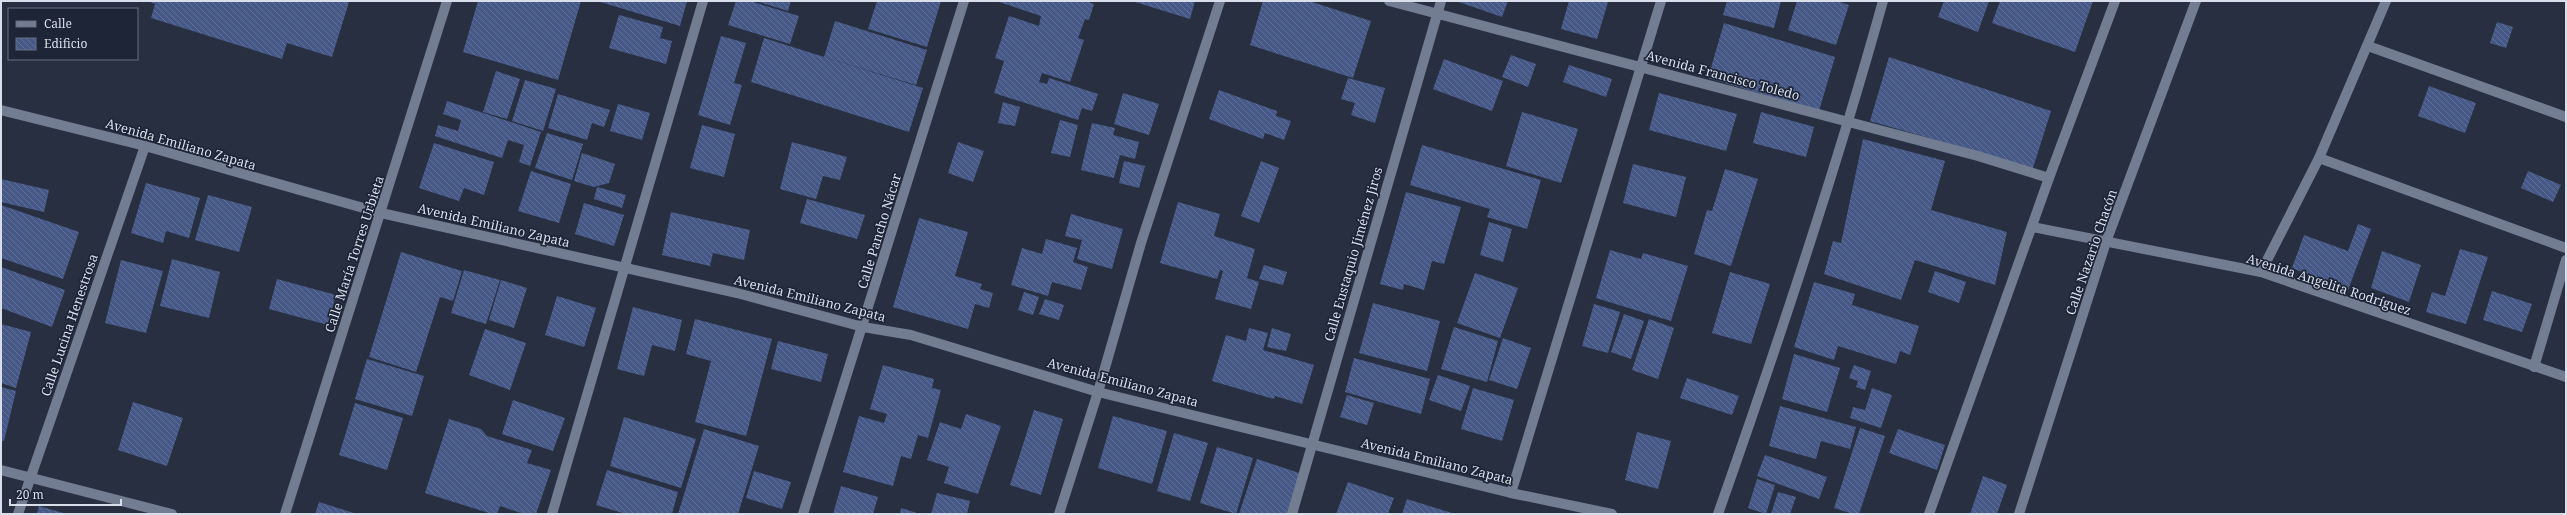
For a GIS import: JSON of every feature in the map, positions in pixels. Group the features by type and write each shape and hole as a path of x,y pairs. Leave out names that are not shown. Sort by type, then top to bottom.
{"street":[{"name":"Calle María Torres Urbieta","path":"285,514 447,1"},
{"path":"552,514 703,1"},
{"name":"Calle Pancho Nácar","path":"804,514 964,1"},
{"path":"1060,514 1142,243 1220,1"},
{"name":"Avenida Francisco Toledo","path":"1389,1 1978,156 2049,178"},
{"name":"Calle Eustaquio Jiménez Jiros","path":"1292,514 1441,1"},
{"path":"1511,493 1661,1"},
{"path":"1718,514 1782,332 1849,122 1883,1"},
{"path":"1929,514 2049,178 2116,1"},
{"name":"Calle Nazario Chacón","path":"2019,514 2106,242 2196,1"},
{"path":"2261,272 2319,158 2386,1"},
{"path":"2368,46 2566,117"},
{"name":"Avenida Emiliano Zapata","path":"1,110 145,146 381,213 738,293 863,327 911,335 1098,392 1312,443 1511,493 1612,514"},
{"name":"Calle Lucina Henestrosa","path":"18,514 145,146"},
{"path":"2319,158 2566,248"},
{"name":"Avenida Angelita Rodríguez","path":"2032,227 2261,272 2566,377"},
{"path":"2534,367 2566,260"},
{"path":"1,470 172,514"}],"building":[{"path":"148,1 349,2 332,57 287,43 282,59 151,18 155,4"},
{"path":"478,1 581,1 558,80 463,52"},
{"path":"597,1 687,1 680,26"},
{"path":"736,1 750,1 799,16 790,44 728,25"},
{"path":"756,1 791,1 788,11"},
{"path":"877,1 941,1 927,47 868,29"},
{"path":"996,1 1086,1 1094,4 1089,20 1085,19 1078,38 1084,40 1070,82 1042,73 1039,82 1047,84 1049,78 1098,94 1092,111 1082,108 1078,120 994,93 1004,61 995,58 1009,16 1039,26 1041,16"},
{"path":"1132,1 1195,1 1190,19"},
{"path":"1263,1 1309,1 1371,21 1353,78 1250,45"},
{"path":"1456,1 1508,1 1502,17"},
{"path":"1569,1 1608,2 1597,39 1561,29"},
{"path":"1727,1 1781,1 1774,28 1723,15"},
{"path":"1797,1 1837,1 1849,5 1836,45 1788,30"},
{"path":"1944,1 1989,1 1978,32 1938,17"},
{"path":"2000,1 2093,1 2075,52 1992,23"},
{"path":"619,15 663,27 660,38 672,41 666,64 609,48"},
{"path":"835,21 927,50 916,85 824,57"},
{"path":"2497,22 2513,27 2506,48 2490,43"},
{"path":"1724,23 1835,57 1819,111 1708,78"},
{"path":"721,36 746,43 734,83 742,85 730,125 698,115"},
{"path":"764,38 923,88 909,132 751,82"},
{"path":"1511,55 1536,64 1528,87 1502,77"},
{"path":"1889,57 2051,111 2033,168 1870,121"},
{"path":"1444,59 1503,81 1492,111 1433,89"},
{"path":"1569,65 1612,79 1606,97 1563,82"},
{"path":"496,71 520,79 507,119 483,112"},
{"path":"1348,78 1385,88 1375,123 1351,115 1355,103 1341,99"},
{"path":"525,80 556,89 543,131 512,121"},
{"path":"2429,86 2476,103 2465,133 2418,116"},
{"path":"1219,90 1277,111 1276,116 1291,121 1284,140 1265,133 1263,139 1209,119"},
{"path":"1123,93 1159,104 1149,135 1114,124"},
{"path":"1659,93 1737,114 1726,151 1649,130"},
{"path":"558,94 610,110 604,127 592,123 587,140 548,128"},
{"path":"447,101 541,132 530,166 519,162 524,145 508,140 502,158 435,136 438,125 458,131 461,120 443,114"},
{"path":"1003,102 1020,107 1015,126 998,123"},
{"path":"618,104 650,113 642,140 610,131"},
{"path":"1522,112 1578,129 1561,183 1506,166"},
{"path":"1761,112 1814,127 1806,157 1753,143"},
{"path":"1060,120 1078,125 1070,157 1051,153"},
{"path":"1092,123 1115,128 1113,135 1139,142 1135,159 1120,155 1114,178 1081,170"},
{"path":"702,125 735,134 724,177 690,168"},
{"path":"547,133 583,144 572,180 535,168"},
{"path":"1863,139 1945,161 1931,210 2007,232 1995,285 1915,260 1901,300 1824,274 1833,241 1841,243"},
{"path":"792,142 847,157 840,180 823,176 816,199 780,189"},
{"path":"958,142 984,151 973,182 948,173"},
{"path":"434,143 494,162 484,195 464,188 459,201 419,188"},
{"path":"1422,145 1541,180 1527,229 1487,217 1490,209 1410,185"},
{"path":"582,153 615,164 609,183 594,187 574,181"},
{"path":"1124,161 1145,166 1139,188 1119,183"},
{"path":"1261,161 1279,168 1259,223 1241,216"},
{"path":"1633,164 1686,177 1676,217 1623,203"},
{"path":"1725,169 1758,179 1731,266 1694,254 1707,210 1712,211"},
{"path":"531,171 571,184 559,223 518,211"},
{"path":"2528,171 2561,185 2553,202 2521,188"},
{"path":"1,179 49,190 44,212 1,202"},
{"path":"146,183 200,198 189,238 166,231 163,243 131,233"},
{"path":"597,187 626,195 622,208 594,199"},
{"path":"1406,192 1461,207 1444,264 1432,261 1424,290 1404,284 1403,290 1380,284"},
{"path":"208,195 252,207 239,252 195,240"},
{"path":"807,199 865,215 857,239 800,223"},
{"path":"1178,202 1220,214 1214,236 1255,249 1247,278 1259,282 1251,309 1215,299 1223,271 1220,270 1217,279 1160,263"},
{"path":"584,203 624,215 614,246 575,234"},
{"path":"1,205 79,232 63,279 1,258"},
{"path":"671,212 750,230 744,260 713,253 710,266 662,255"},
{"path":"1071,214 1123,229 1112,269 1077,259 1082,240 1065,236"},
{"path":"919,218 968,232 955,276 982,284 980,289 993,293 989,308 975,304 968,329 893,307"},
{"path":"1489,222 1512,229 1503,262 1480,255"},
{"path":"2358,224 2371,229 2348,290 2292,268 2304,235 2348,251"},
{"path":"1046,239 1077,248 1073,262 1088,267 1081,290 1052,282 1048,296 1011,285 1022,248 1042,254"},
{"path":"2460,249 2488,257 2466,324 2426,312 2432,292 2445,296"},
{"path":"1610,250 1641,259 1643,253 1688,266 1671,321 1596,298"},
{"path":"2382,251 2421,265 2409,302 2371,288"},
{"path":"401,252 462,271 453,301 440,297 416,372 369,357"},
{"path":"172,259 220,272 209,318 160,306"},
{"path":"121,260 163,271 146,333 105,323"},
{"path":"1264,265 1287,272 1283,285 1259,279"},
{"path":"1,267 65,290 52,327 1,308"},
{"path":"464,270 500,280 486,324 451,313"},
{"path":"1935,271 1966,282 1959,303 1928,292"},
{"path":"1730,272 1770,284 1751,344 1712,333"},
{"path":"1475,273 1518,288 1500,338 1457,323"},
{"path":"277,279 336,295 328,325 269,309"},
{"path":"501,280 527,288 514,328 489,320"},
{"path":"1814,282 1855,294 1852,305 1919,326 1910,355 1900,351 1896,364 1838,346 1834,360 1794,347"},
{"path":"2492,291 2532,304 2522,332 2483,320"},
{"path":"1024,292 1039,297 1033,315 1018,310"},
{"path":"557,296 596,308 584,347 545,335"},
{"path":"1045,299 1064,305 1059,320 1039,314"},
{"path":"1373,303 1440,321 1427,371 1359,353"},
{"path":"1594,304 1620,312 1608,353 1582,346"},
{"path":"633,307 682,320 675,351 652,345 644,376 617,369"},
{"path":"1624,314 1644,321 1631,359 1611,352"},
{"path":"695,319 772,339 746,436 695,422 711,361 686,354"},
{"path":"1649,319 1674,328 1658,379 1632,370"},
{"path":"1,324 31,332 16,388 1,383"},
{"path":"1454,327 1498,341 1487,382 1441,369"},
{"path":"1249,328 1268,333 1263,350 1314,365 1302,404 1275,396 1274,399 1212,381 1226,335 1246,341"},
{"path":"1272,328 1291,334 1286,351 1267,347"},
{"path":"485,329 526,343 510,390 469,375"},
{"path":"1503,338 1531,348 1517,389 1489,380"},
{"path":"778,341 828,354 821,382 771,369"},
{"path":"1794,354 1840,368 1827,412 1782,399"},
{"path":"1354,358 1430,379 1421,414 1345,392"},
{"path":"367,359 424,376 412,416 355,399"},
{"path":"883,365 934,379 932,388 941,390 928,438 918,435 911,459 901,456 893,486 843,472 859,416 884,423 887,414 870,409"},
{"path":"1854,365 1871,371 1865,390 1856,387 1858,381 1849,378"},
{"path":"1438,375 1470,386 1461,411 1429,400"},
{"path":"1687,378 1739,396 1732,415 1680,398"},
{"path":"1,387 16,391 4,441 1,440"},
{"path":"1473,388 1514,400 1502,441 1461,429"},
{"path":"1872,388 1892,395 1881,428 1850,418 1853,407 1865,410"},
{"path":"1347,395 1374,403 1367,425 1340,417"},
{"path":"513,400 565,418 553,451 502,434"},
{"path":"133,402 183,418 167,466 118,450"},
{"path":"355,403 403,418 387,470 339,455"},
{"path":"1780,406 1856,427 1850,449 1821,441 1816,459 1769,446"},
{"path":"1034,410 1063,419 1041,495 1010,485"},
{"path":"966,414 1001,426 978,494 944,483 949,467 927,460 940,422 961,429"},
{"path":"1113,416 1167,431 1152,484 1098,468"},
{"path":"624,417 696,439 681,488 610,466"},
{"path":"449,419 481,429 487,436 532,450 527,463 551,470 536,514 524,514 500,506 497,514 492,514 425,493"},
{"path":"1860,428 1885,436 1859,514 1853,514 1834,508"},
{"path":"704,429 759,446 738,514 678,514"},
{"path":"1898,429 1945,445 1937,470 1889,453"},
{"path":"1637,432 1671,441 1658,489 1625,480"},
{"path":"1174,433 1208,443 1190,501 1157,491"},
{"path":"1217,447 1253,458 1236,514 1200,503"},
{"path":"1765,455 1827,477 1819,499 1757,476"},
{"path":"1257,459 1302,474 1290,514 1239,514"},
{"path":"607,470 678,492 672,514 626,514 596,505"},
{"path":"754,471 791,482 782,509 746,498"},
{"path":"1983,476 2007,485 1997,514 1970,514"},
{"path":"1757,479 1775,485 1766,514 1748,508"},
{"path":"1348,482 1394,498 1388,514 1336,514"},
{"path":"841,486 878,497 873,514 833,514"},
{"path":"1778,492 1796,497 1790,514 1771,514"},
{"path":"937,493 970,501 967,514 931,514"},
{"path":"1407,499 1455,514 1402,514"},
{"path":"319,502 357,514 315,514"},
{"path":"39,506 67,514 37,514"},
{"path":"901,508 920,514 900,514"}]}
